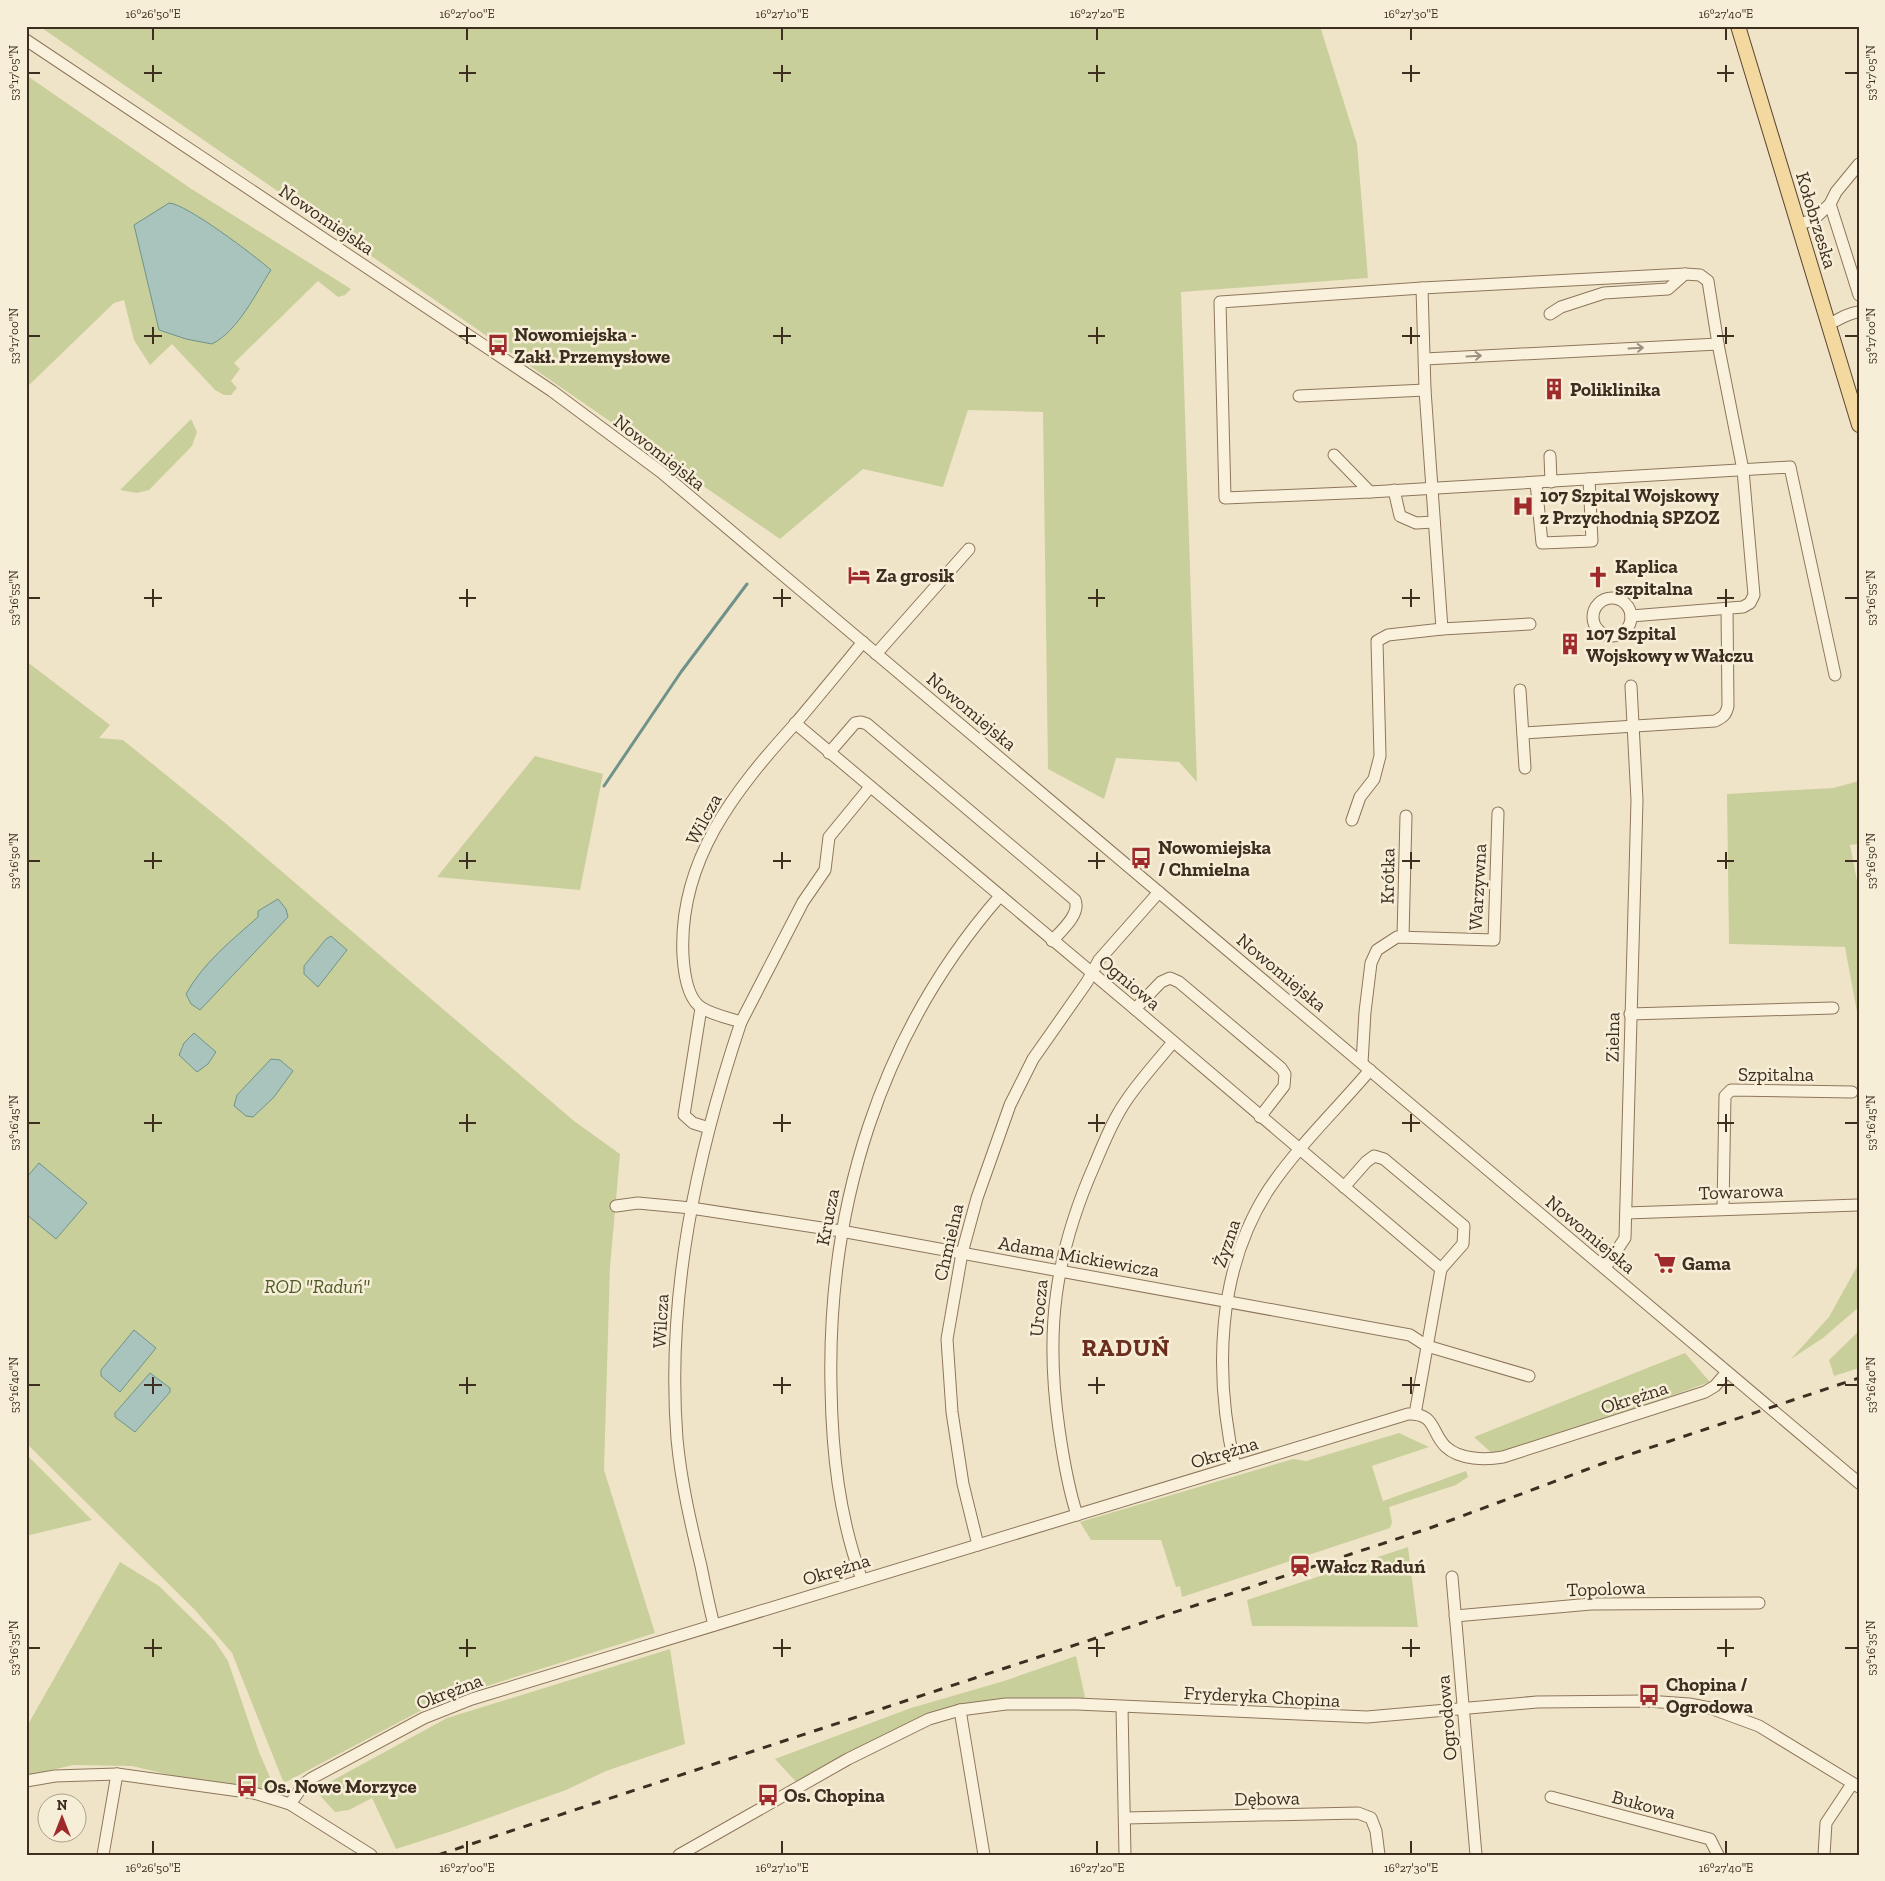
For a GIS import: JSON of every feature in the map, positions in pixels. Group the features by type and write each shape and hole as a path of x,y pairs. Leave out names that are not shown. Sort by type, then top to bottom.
{"main road":[{"name":"Kołobrzeska","path":"1738,26 1859,425"}],"street":[{"name":"Nowomiejska","path":"26,40 552,391 661,472 1859,1483"},
{"path":"1798,224 1813,220 1830,204 1836,192 1859,164"},
{"path":"1830,204 1859,295"},
{"path":"1550,314 1561,307 1604,293 1668,290 1685,274"},
{"path":"1631,616 1744,607 1750,603 1754,595 1743,470 1718,344 1708,281 1700,275 1685,274 1422,288 1220,302 1225,498 1370,492 1743,470 1790,468 1835,676"},
{"path":"1422,288 1425,390 1442,629"},
{"path":"1828,324 1839,321 1847,313 1859,312"},
{"path":"1425,359 1718,344"},
{"path":"1299,396 1425,390"},
{"path":"1334,455 1370,492"},
{"path":"1550,456 1551,482"},
{"path":"1536,483 1542,543 1592,541 1589,479"},
{"path":"1394,490 1400,516 1416,523 1434,522"},
{"path":"876,654 970,549"},
{"path":"1523,734 1715,721 1727,713 1727,609"},
{"path":"1352,820 1360,797 1374,779 1380,756 1377,641 1388,635 1442,629 1530,624"},
{"name":"Wilcza","path":"701,1008 690,994 683,965 682,937 692,880 708,842 724,810 766,754 795,724 863,642"},
{"name":"Zielna","path":"1605,1268 1625,1238 1637,800 1631,686"},
{"path":"1520,690 1525,768"},
{"path":"829,753 855,723 867,724 1075,900 1077,905 1076,912 1052,941"},
{"name":"Ogniowa","path":"795,724 1441,1269"},
{"name":"Wilcza","path":"714,1625 692,1527 677,1441 675,1400 678,1301 691,1208 709,1128 741,1022 804,902 824,870 829,837 870,787"},
{"name":"Warzywna","path":"1366,1066 1365,1012 1371,963 1377,950 1397,937 1494,940 1498,813"},
{"name":"Krótka","path":"1403,937 1406,816"},
{"name":"Chmielna","path":"978,1545 964,1484 948,1374 947,1339 962,1254 977,1198 1010,1105 1034,1059 1099,960 1159,892"},
{"name":"Krucza","path":"862,1580 836,1479 831,1441 830,1350 833,1291 841,1231 853,1174 868,1123 906,1035 958,952 1000,896"},
{"path":"1135,1009 1161,982 1170,978 1179,982 1280,1068 1285,1074 1284,1086 1260,1117"},
{"path":"709,1128 694,1123 684,1115 701,1008 741,1022"},
{"path":"1630,1014 1833,1008"},
{"name":"Urocza","path":"1077,1515 1060,1436 1052,1364 1052,1320 1059,1270 1079,1200 1102,1146 1124,1104 1141,1079 1173,1042"},
{"name":"Żyzna","path":"1235,1467 1226,1416 1222,1376 1226,1300 1240,1251 1254,1214 1270,1188 1366,1066"},
{"name":"Szpitalna","path":"1723,1208 1725,1096 1731,1090 1852,1092"},
{"path":"1344,1187 1366,1162 1374,1156 1384,1159 1464,1226 1463,1244 1441,1269 1415,1414"},
{"name":"Adama Mickiewicza","path":"616,1206 638,1203 691,1208 841,1231 1410,1334 1427,1346 1529,1376"},
{"name":"Towarowa","path":"1626,1213 1723,1208 1858,1206"},
{"name":"Okrężna","path":"290,1804 305,1783 312,1778 437,1712 472,1699 1408,1414 1415,1414 1430,1421 1445,1446 1452,1452 1479,1458 1503,1457 1705,1392 1715,1386 1727,1372"},
{"name":"Nowomiejska","path":"1848,1472 1859,1479"},
{"name":"Ogrodowa","path":"1452,1578 1476,1855"},
{"name":"Topolowa","path":"1455,1616 1591,1604 1759,1603"},
{"name":"Fryderyka Chopina","path":"679,1855 848,1759 929,1719 960,1710 1006,1704 1122,1706 1367,1717 1563,1701 1647,1701 1710,1708 1759,1726 1855,1785"},
{"path":"1122,1706 1125,1855"},
{"path":"960,1710 984,1855"},
{"path":"103,1855 117,1774"},
{"path":"26,1781 55,1776 117,1774 254,1793 290,1804 371,1855"},
{"path":"1824,1855 1826,1823 1855,1785"},
{"name":"Bukowa","path":"1551,1797 1710,1839 1718,1855"},
{"name":"Dębowa","path":"1125,1818 1358,1814 1371,1818 1376,1831 1379,1855"}],"green space":[{"path":"39,26 1320,26 1357,144 1368,278 1181,292 1197,782 1179,762 1116,758 1104,799 1048,769 1043,412 968,410 943,487 863,469 780,539"},
{"path":"26,75 190,188 351,289 345,295 338,297 318,281 234,363 240,369 231,381 237,388 231,395 224,395 215,390 172,344 150,365 134,340 124,300 114,303 26,388"},
{"path":"191,419 197,432 192,446 149,490 137,493 120,490"},
{"name":"ROD \"Raduń\"","path":"26,661 110,725 99,738 123,740 224,822 574,1121 620,1154 610,1267 604,1470 655,1633 439,1701 286,1782 283,1781 232,1653 195,1610 26,1443"},
{"path":"535,756 603,774 580,890 437,877"},
{"path":"1859,781 1859,844 1850,845 1859,891 1859,1023 1845,947 1729,944 1727,794 1833,788"},
{"path":"1859,1263 1859,1307 1823,1338 1791,1359 1829,1317"},
{"path":"1859,1331 1859,1368 1834,1376 1829,1360"},
{"path":"1685,1353 1710,1382 1496,1457 1474,1437"},
{"path":"1399,1433 1429,1447 1372,1466 1383,1501 1466,1471 1468,1477 1456,1485 1389,1507 1392,1522 1390,1528 1182,1597 1180,1586 1176,1587 1161,1540 1091,1540 1080,1522 1293,1459 1306,1461"},
{"path":"26,1454 92,1520 26,1536"},
{"path":"1408,1547 1418,1627 1252,1626 1247,1600"},
{"path":"120,1562 159,1586 214,1640 228,1661 259,1752 276,1791 204,1783 132,1766 73,1765 26,1776 26,1728"},
{"path":"670,1649 685,1744 606,1771 566,1790 396,1849 372,1798 349,1810 335,1812 315,1790 447,1718"},
{"path":"1076,1656 1085,1697 1077,1704 960,1710 800,1786 775,1759 911,1708 1004,1681"}],"water":[{"path":"169,203 205,221 271,270 238,321 222,338 212,344 186,339 159,330 134,225"},
{"path":"278,899 286,909 288,917 200,1010 191,1004 186,994 209,962 258,917 258,911"},
{"path":"331,936 347,950 318,987 304,974 304,966 326,939"},
{"path":"194,1033 216,1052 208,1064 197,1072 179,1055 184,1043"},
{"path":"271,1059 280,1060 293,1071 274,1097 253,1117 246,1116 234,1106 237,1095"},
{"path":"39,1163 87,1203 56,1239 26,1214 26,1178"},
{"path":"134,1330 156,1348 120,1392 101,1376 101,1370"},
{"path":"150,1373 170,1388 170,1392 135,1432 115,1417 115,1413"}],"waterway":[{"path":"604,786 681,672 747,584"}],"railway":[{"path":"438,1855 1430,1528 1604,1463 1859,1378"}],"place":[{"name":"Nowomiejska - Zakł. Przemysłowe","path":"498,345"},
{"name":"Poliklinika","path":"1554,389"},
{"name":"107 Szpital Wojskowy z Przychodnią SPZOZ","path":"1523,506"},
{"name":"Za grosik","path":"859,575"},
{"name":"Kaplica szpitalna","path":"1598,577"},
{"name":"107 Szpital Wojskowy w Wałczu","path":"1570,644"},
{"name":"Nowomiejska / Chmielna","path":"1141,858"},
{"name":"Gama","path":"1665,1263"},
{"name":"Wałcz Raduń","path":"1300,1566"},
{"name":"Chopina / Ogrodowa","path":"1649,1695"},
{"name":"Os. Nowe Morzyce","path":"247,1786"},
{"name":"Os. Chopina","path":"768,1795"}],"district":[{"name":"RADUŃ","path":"1126,1348"}]}
